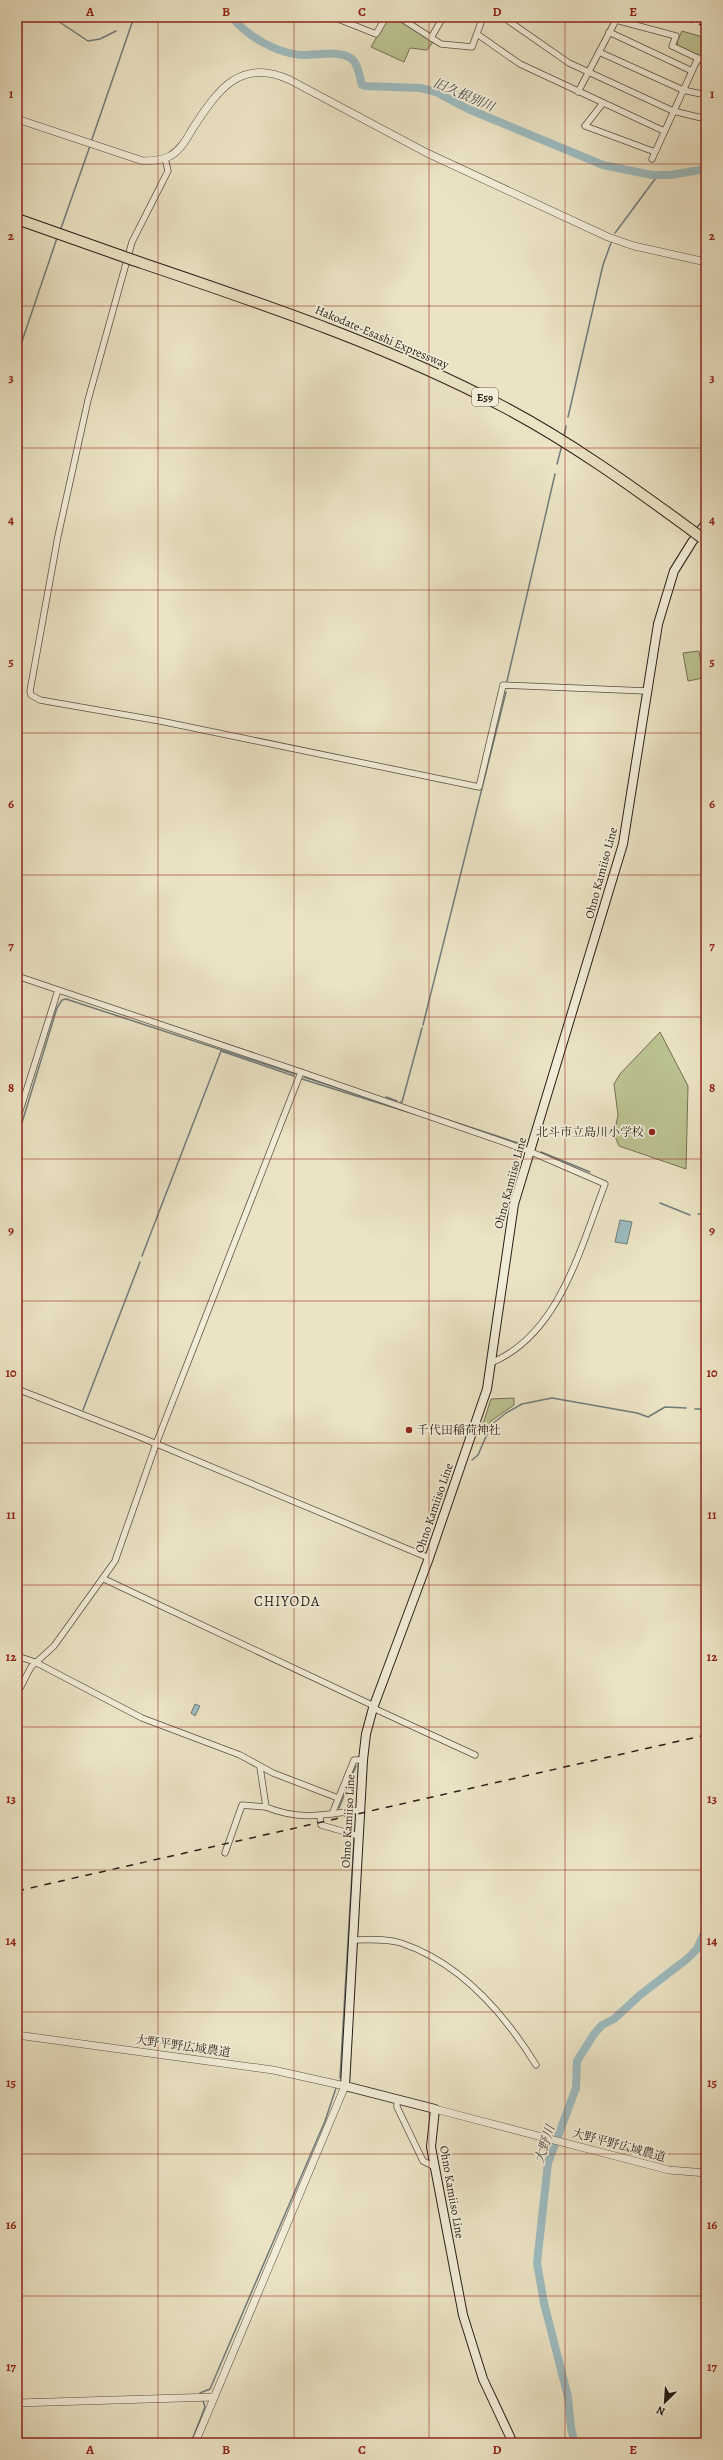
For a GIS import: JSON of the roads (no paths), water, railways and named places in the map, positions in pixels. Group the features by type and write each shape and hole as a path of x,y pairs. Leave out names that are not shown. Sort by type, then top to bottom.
{"highway":[{"name":"Hakodate-Esashi Expressway","path":"17,219 259,302 409,361 506,408 554,436 636,489 704,539"}],"main road":[{"name":"Ohno Kamiiso Line","path":"345,2086 352,1940 363,1760 366,1734 374,1707 482,1410 493,1362 508,1240 514,1204 616,871 631,802 658,624 666,593 681,558 706,523"},
{"path":"345,2086 435,2109"},
{"name":"Ohno Kamiiso Line","path":"435,2109 431,2147 463,2315 474,2352 496,2410 513,2443"}],"street":[{"path":"333,17 341,18 376,34 386,17"},
{"path":"399,17 408,20 441,44 472,47 483,17"},
{"path":"431,38 443,17"},
{"path":"503,17 569,63 673,111 706,119"},
{"path":"578,92 616,20 676,36 672,46 706,62"},
{"path":"609,32 692,71"},
{"path":"477,34 520,64 664,131"},
{"path":"599,52 683,90 706,95"},
{"path":"652,159 698,58"},
{"path":"17,119 84,140 143,161 165,158 181,147 212,99 226,85 246,75 256,73 276,74 428,153 608,238 634,246 706,262"},
{"path":"603,103 585,126 655,152"},
{"path":"165,158 168,171 132,242 88,400 58,536 30,691 31,695 40,700 89,710 160,721 479,787 503,685 647,691"},
{"path":"17,976 301,1072 529,1152 605,1184 571,1271 544,1319 532,1335 493,1362"},
{"path":"17,1120 58,990"},
{"path":"17,1694 35,1662 54,1646 104,1580 115,1561 156,1444 301,1072"},
{"path":"17,1389 156,1444 429,1558"},
{"path":"104,1580 475,1755"},
{"path":"17,1656 35,1662 142,1718 240,1755 260,1767 338,1798"},
{"path":"332,1814 354,1760 363,1760"},
{"path":"260,1767 266,1807"},
{"path":"225,1853 242,1805 266,1807 293,1816 320,1816 360,1810"},
{"path":"320,1816 322,1825 359,1836"},
{"path":"352,1940 384,1940 401,1943 456,1972 472,1984 516,2033 536,2065"},
{"name":"大野平野広域農道","path":"17,2035 273,2070 345,2086"},
{"path":"195,2443 345,2086"},
{"path":"397,2099 397,2107 423,2161 434,2166"},
{"name":"大野平野広域農道","path":"435,2109 669,2170 706,2173"},
{"path":"17,2403 214,2397"}],"water":[{"path":"620,1220 632,1222 627,1244 615,1242"},
{"path":"195,1704 200,1706 195,1716 191,1713"}],"waterway":[{"name":"旧久根別川","path":"52,17 88,41 100,39 116,31"},
{"path":"91,142 134,17"},
{"name":"旧久根別川","path":"146,19 158,17"},
{"name":"旧久根別川","path":"232,17 254,37 282,51 301,55 341,54 347,56 356,64 362,85 420,88 436,92 468,109 603,165 652,175 670,175 706,169"},
{"path":"60,231 90,146"},
{"path":"615,233 658,175"},
{"path":"17,356 57,238"},
{"path":"568,417 603,265 611,243"},
{"path":"564,437 566,426"},
{"path":"557,464 562,445"},
{"path":"507,681 555,474"},
{"path":"423,1025 506,692"},
{"path":"17,1139 57,1008 62,1000 66,999 295,1074"},
{"path":"400,1102 402,1102 422,1028"},
{"path":"142,1256 221,1051 294,1076"},
{"path":"304,1077 380,1102"},
{"path":"302,1079 414,1114"},
{"path":"386,1097 397,1101"},
{"path":"418,1110 524,1145"},
{"path":"541,1152 590,1172"},
{"path":"660,1203 690,1215"},
{"path":"698,1214 706,1214"},
{"path":"83,1410 140,1262"},
{"path":"472,1460 478,1455 491,1425 506,1413 522,1404 552,1398 637,1413 648,1417 665,1407 686,1408"},
{"path":"695,1409 706,1409"},
{"path":"339,1808 356,1766"},
{"path":"340,2078 354,1838"},
{"name":"大野川","path":"575,2443 571,2428 568,2397 544,2303 537,2263 548,2163 576,2088 577,2061 594,2034 602,2025 614,2019 640,1995 687,1959 697,1949 706,1929"},
{"path":"200,2393 210,2389 325,2121 336,2088"},
{"path":"192,2440 205,2407 203,2401"}],"railway":[{"path":"672,17 706,26"},
{"path":"17,1891 706,1735"}],"place":[{"name":"北斗市立島川小学校","path":"652,1132"},
{"name":"千代田稲荷神社","path":"409,1430"}],"district":[{"name":"CHIYODA","path":"287,1601"}]}
